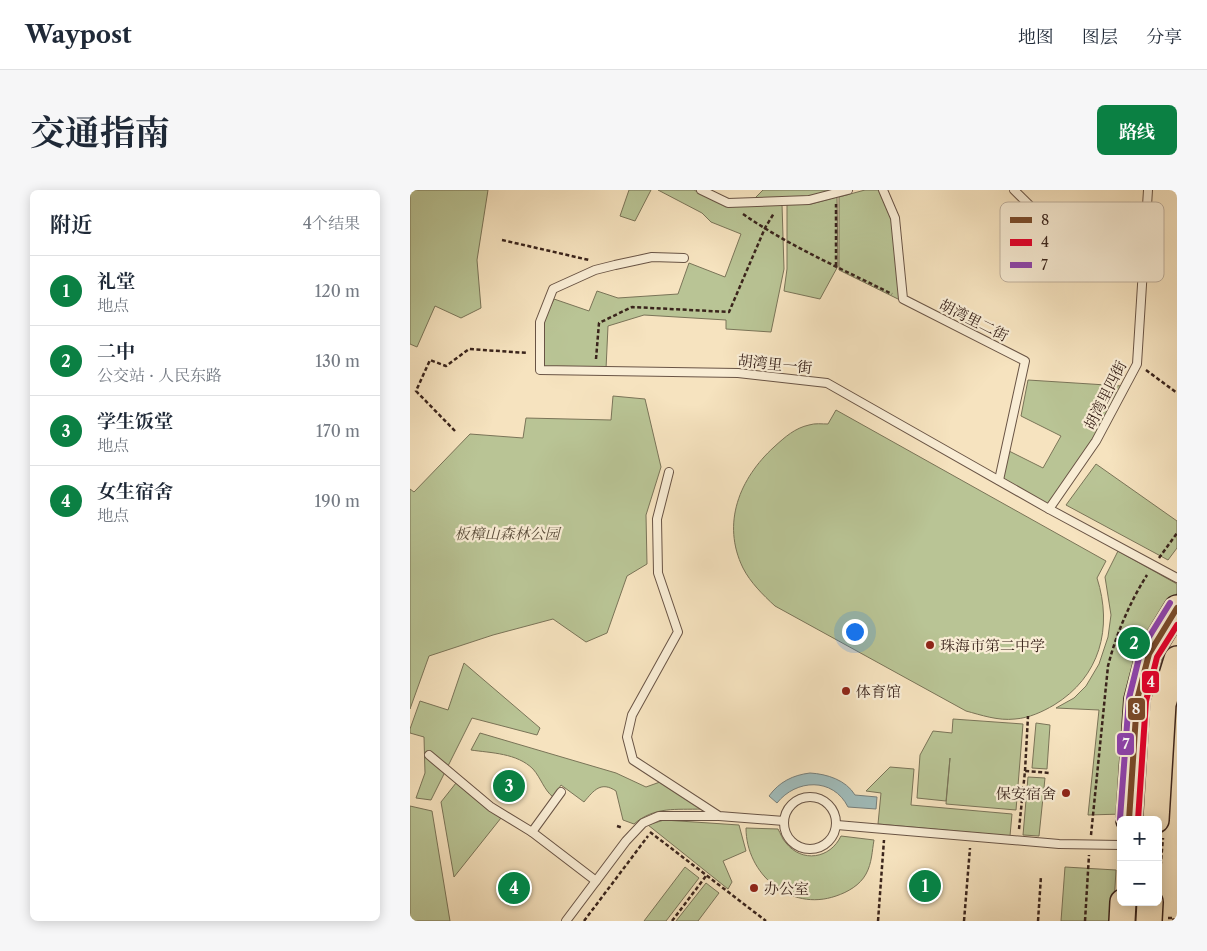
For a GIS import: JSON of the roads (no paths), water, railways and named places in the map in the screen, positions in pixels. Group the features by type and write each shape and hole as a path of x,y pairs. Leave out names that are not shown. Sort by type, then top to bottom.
{"main road":[{"path":"1129,816 1137,700 1150,654 1177,608"},
{"path":"1156,816 1163,704 1177,659"},
{"path":"1122,921 1123,906"},
{"path":"1149,921 1150,906"}],"lane":[{"path":"701,190 728,203 809,200 848,190"},
{"name":"胡湾里二街","path":"883,190 895,218 903,299 1025,361 999,480"},
{"path":"1014,190 1026,202"},
{"name":"胡湾里一街","path":"684,258 652,257 615,265 595,270 553,289 540,322 540,370 738,373 826,383 1177,578"},
{"name":"胡湾里四街","path":"1050,509 1096,441 1137,364 1142,282"},
{"path":"669,472 657,519 658,573 678,632 632,715 627,737 633,760 719,816"},
{"path":"429,755 491,807 532,832 596,881"},
{"path":"532,832 561,792"},
{"path":"808,796 817,797 832,807 837,825 830,840 824,846 808,850 793,844 787,837 784,821 786,812 791,804 808,796"},
{"path":"566,921 634,831 643,823 659,816 719,816 784,821"},
{"path":"837,825 1059,844 1117,845"}],"water":[{"path":"810,773 836,779 847,785 855,795 877,797 876,809 848,807 833,790 824,786 804,786 794,789 777,803 769,796 787,780 798,775"}],"place":[{"name":"二中","path":"1134,643"},
{"name":"珠海市第二中学","path":"930,645"},
{"name":"体育馆","path":"846,691"},
{"name":"学生饭堂","path":"509,786"},
{"name":"保安宿舍","path":"1066,793"},
{"name":"礼堂","path":"925,886"},
{"name":"女生宿舍","path":"514,888"},
{"name":"办公室","path":"754,888"}],"park label":[{"name":"板樟山森林公园","path":"507,533"}]}
